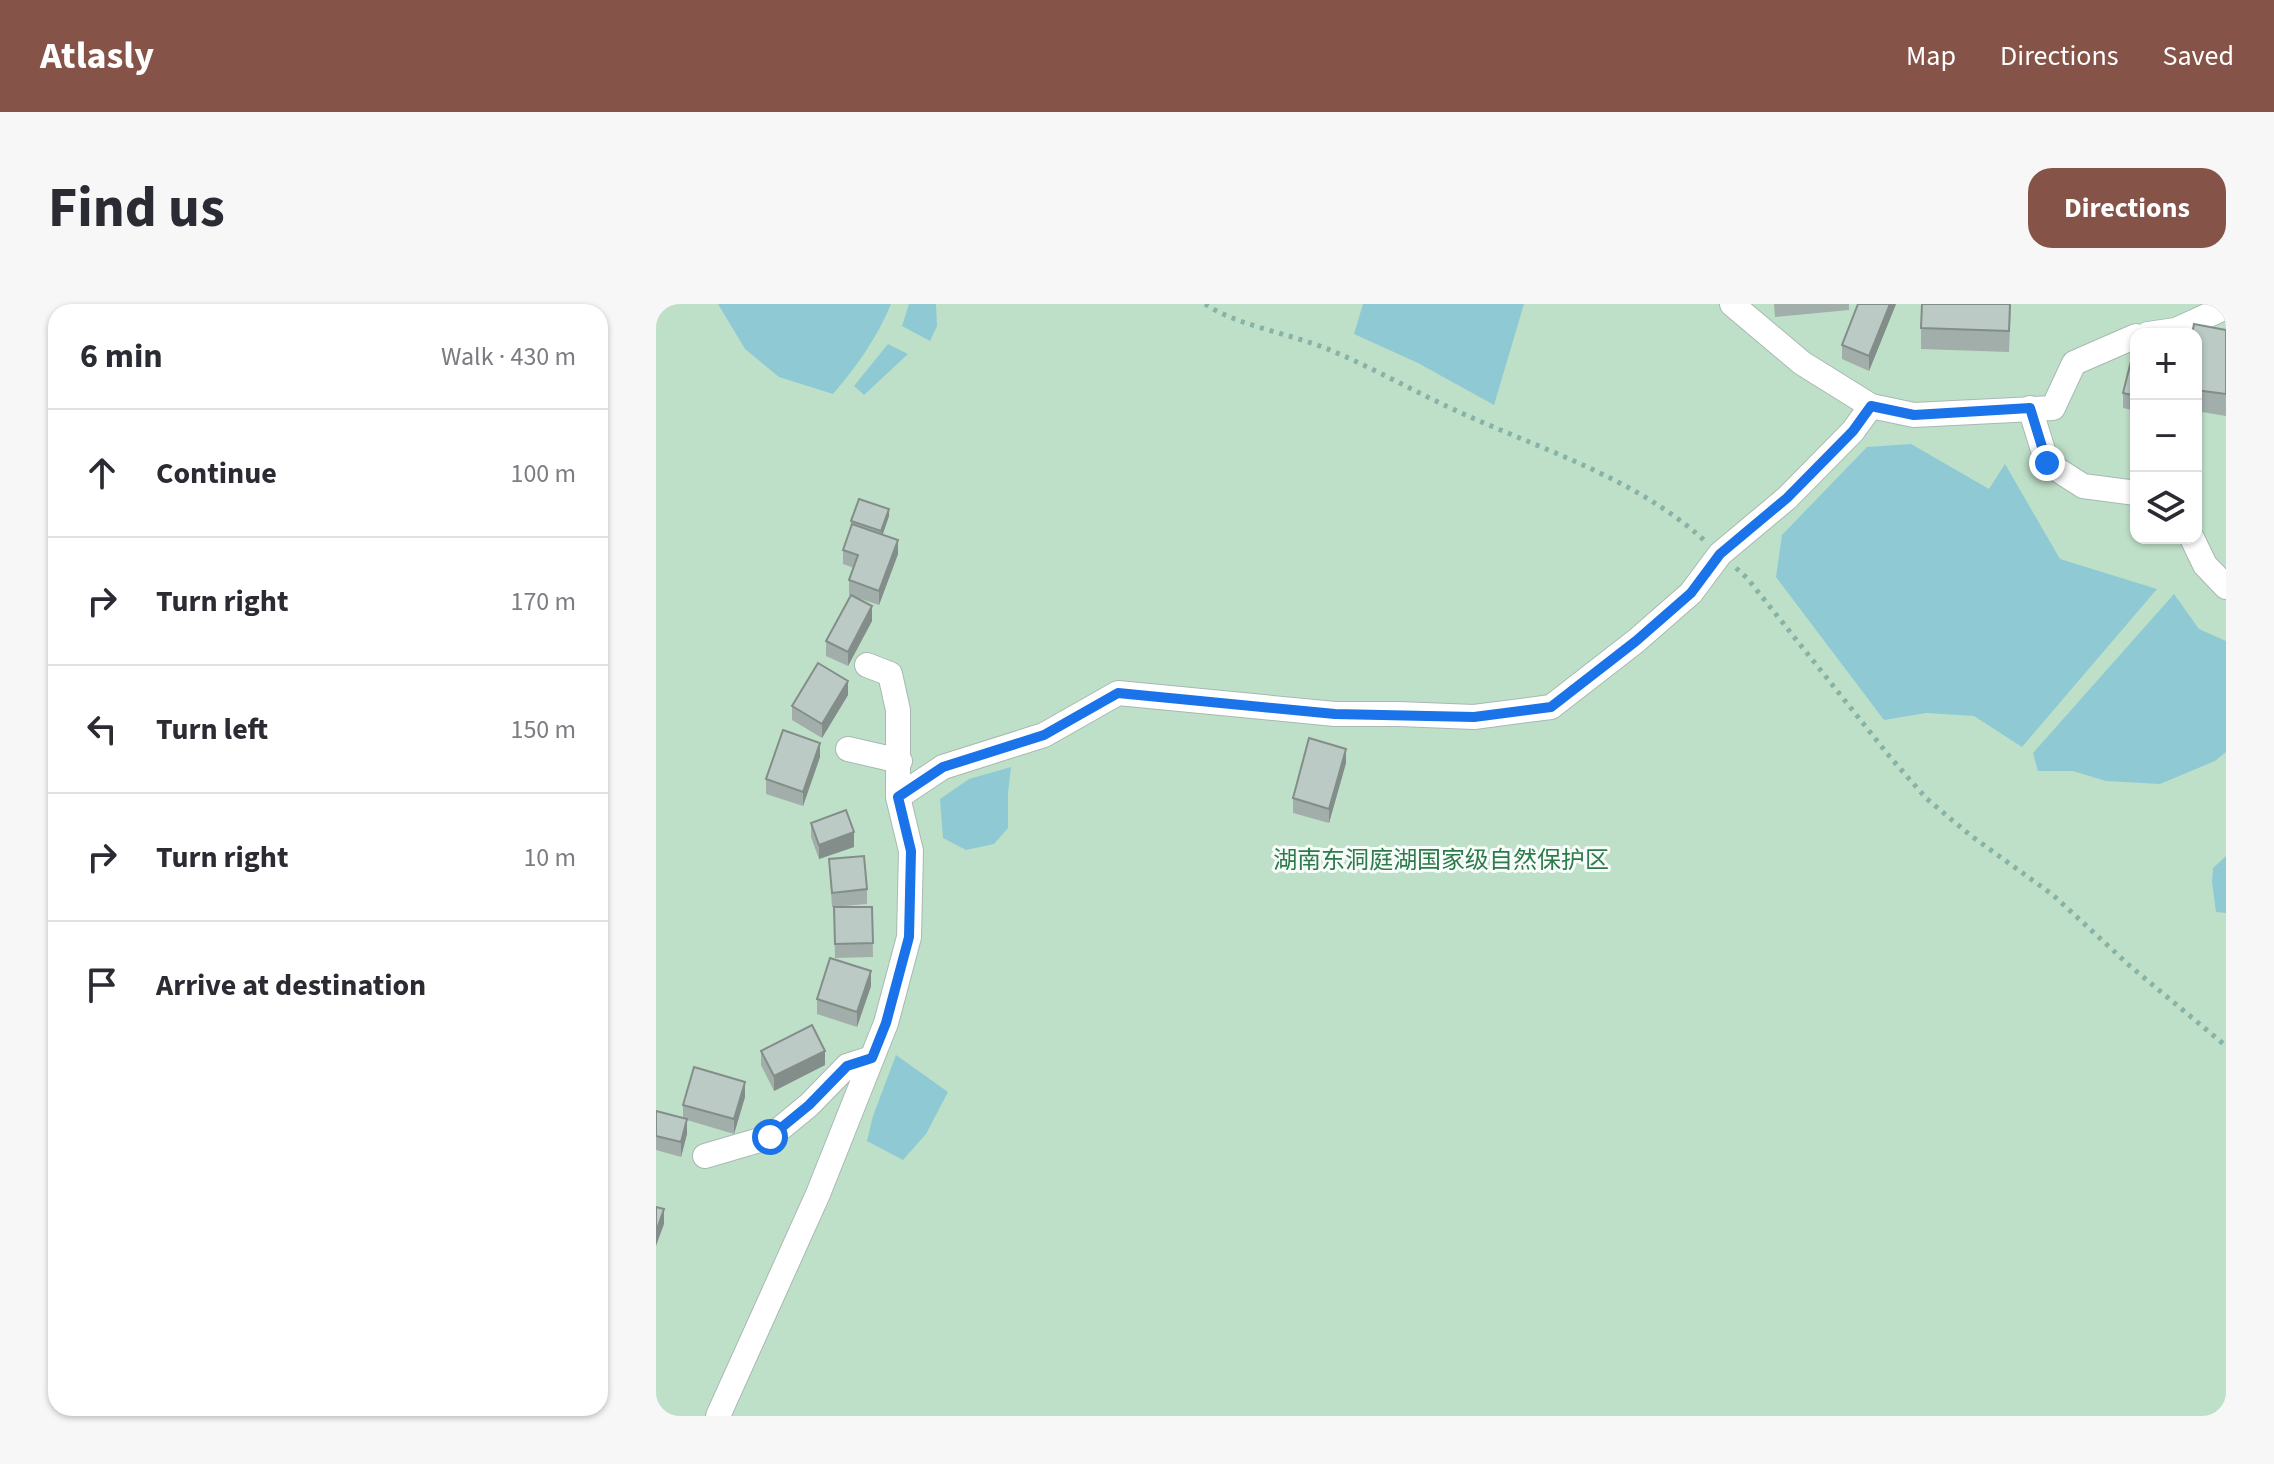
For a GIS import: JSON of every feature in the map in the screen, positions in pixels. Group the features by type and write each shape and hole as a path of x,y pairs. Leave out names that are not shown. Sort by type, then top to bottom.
{"street":[{"path":"1732,304 1802,363 1871,406 1914,415 2053,408 2074,363 2130,339"},
{"path":"2180,328 2226,307"},
{"path":"898,797 943,767 1044,735 1118,693 1335,714 1474,717 1551,707 1636,641 1691,593 1720,554 1787,498 1853,431 1871,406"},
{"path":"2030,408 2047,463 2083,486 2130,492"},
{"path":"2195,544 2205,565 2226,587"},
{"path":"718,1416 818,1194 886,1023 909,937 911,851 898,797 898,710 890,674 867,665"},
{"path":"848,749 900,761"},
{"path":"705,1156 770,1137 809,1105 847,1066 872,1058"}],"path":[{"path":"1205,304 1266,330 1324,348 1457,411 1609,476 1690,527 1747,578 1927,799 1970,835 2053,895 2130,966 2226,1046"}],"green space":[{"name":"湖南东洞庭湖国家级自然保护区","path":"656,304 2226,304 2226,1416 656,1416"}],"water":[{"path":"718,304 891,304 866,351 833,394 779,377 745,349"},
{"path":"909,304 936,304 937,326 930,341 902,326"},
{"path":"1363,304 1524,304 1494,405 1418,363 1354,334"},
{"path":"888,344 908,354 864,395 854,386"},
{"path":"1911,444 1989,489 2005,464 2060,559 2157,589 2022,747 1974,716 1926,713 1884,720 1776,577 1782,535 1867,447"},
{"path":"2174,594 2199,629 2226,641 2226,752 2215,761 2160,784 2106,781 2073,771 2038,771 2033,753"},
{"path":"1011,767 1008,828 994,844 966,850 943,838 940,799 969,779"},
{"path":"2226,856 2226,913 2216,912 2212,882 2213,868"},
{"path":"896,1055 948,1092 926,1134 903,1160 867,1141"}],"building":[{"path":"1858,304 1890,304 1869,356 1842,345"},
{"path":"1922,304 2010,304 2009,331 1921,328"},
{"path":"2194,324 2226,330 2226,394 2202,391 2202,328 2193,328"},
{"path":"2130,365 2130,395 2123,393"},
{"path":"859,499 889,509 881,531 851,521"},
{"path":"852,524 898,540 879,591 849,580 858,555 843,550"},
{"path":"851,595 872,606 848,652 826,641"},
{"path":"818,663 848,681 822,724 792,706"},
{"path":"783,730 820,743 803,792 766,779"},
{"path":"1309,738 1346,749 1329,809 1293,798"},
{"path":"846,810 854,832 819,845 811,823"},
{"path":"864,856 867,889 832,893 829,859"},
{"path":"834,907 872,907 873,943 835,944"},
{"path":"830,958 871,971 857,1012 817,999"},
{"path":"812,1025 825,1051 774,1076 761,1051"},
{"path":"694,1067 745,1082 734,1119 683,1105"},
{"path":"656,1111 687,1119 681,1142 656,1136"},
{"path":"656,1207 664,1209 656,1232"}],"route":[{"path":"770,1137 809,1105 847,1066 872,1058 886,1023 909,937 911,851 898,797 943,767 1044,735 1118,693 1335,714 1474,717 1551,707 1636,641 1691,593 1720,554 1787,498 1853,431 1871,406 1914,415 2030,408 2047,463"}]}
